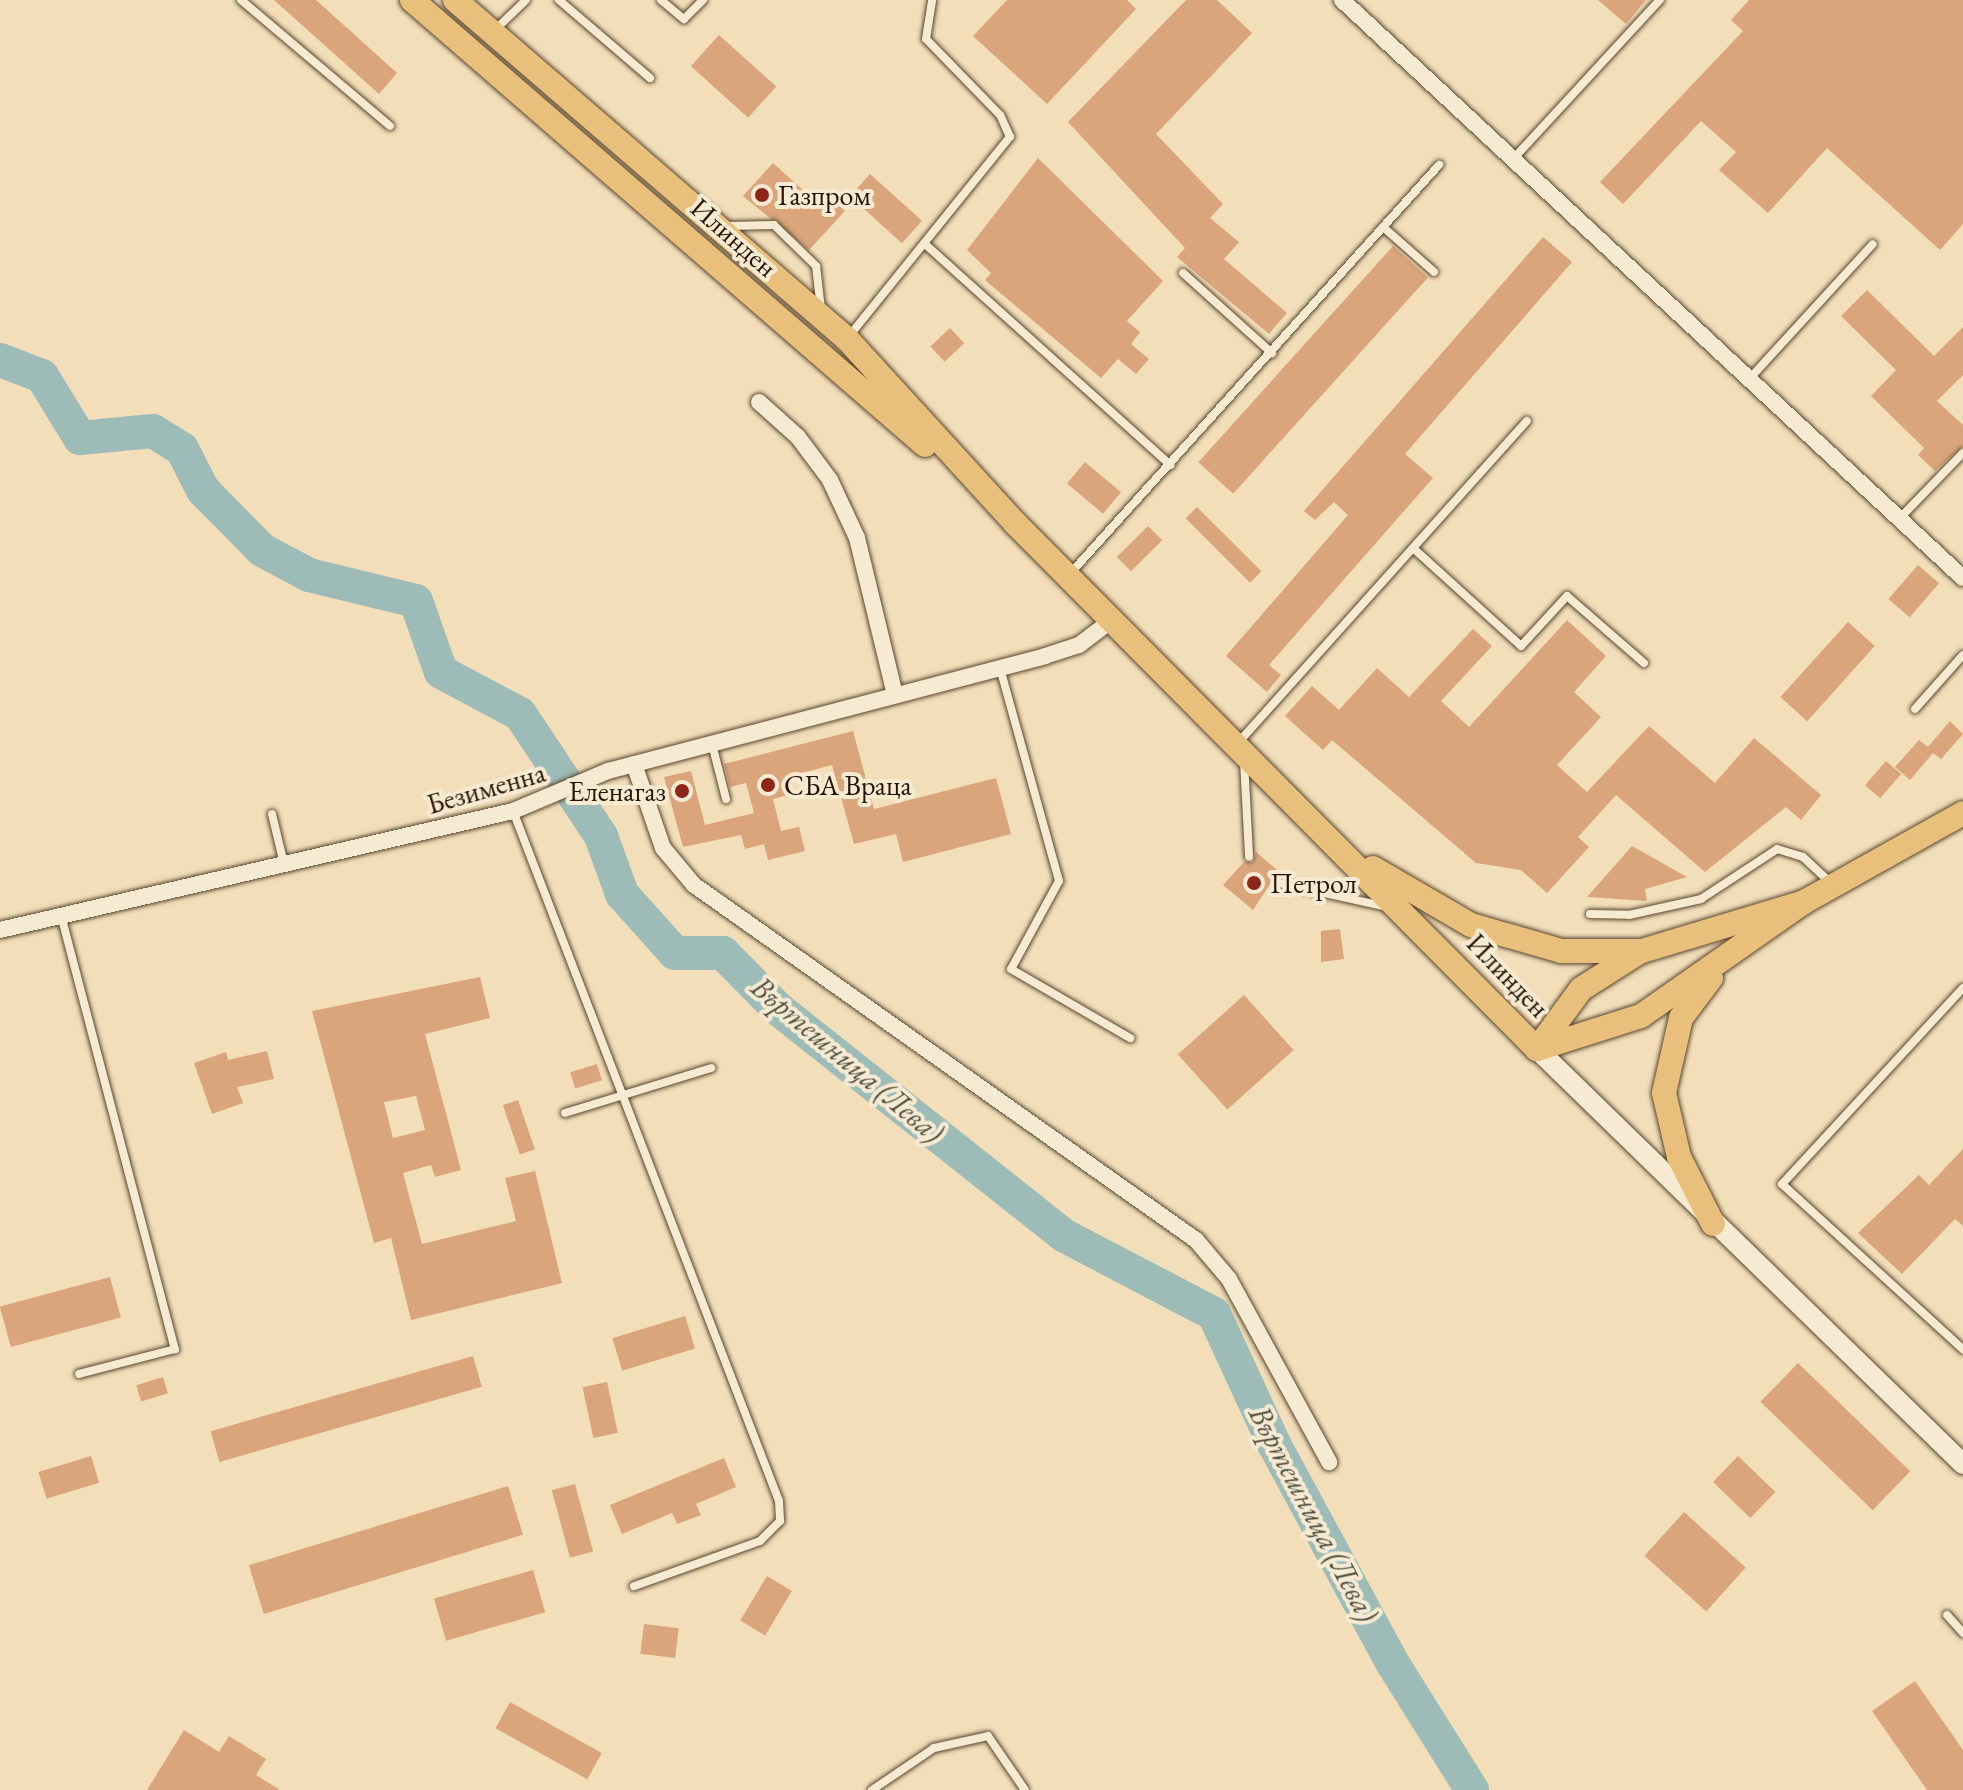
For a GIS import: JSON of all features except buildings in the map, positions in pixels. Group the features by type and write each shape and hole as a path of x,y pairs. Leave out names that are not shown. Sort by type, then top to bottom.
{"main road":[{"name":"Илинден","path":"412,0 1015,523"},
{"name":"Илинден","path":"455,0 847,339 1015,523 1404,911 1537,1049"},
{"path":"1537,1049 1631,1022 1804,902 1963,813"},
{"path":"1341,848 1500,937 1561,951 1642,951"},
{"path":"1537,1049 1581,989 1642,951 1804,902"},
{"path":"1713,1224 1668,1125 1665,1065 1681,1018 1741,946"}],"street":[{"path":"1342,0 1751,377 1963,578"},
{"path":"759,402 798,437 844,509 895,695"},
{"name":"Безименна","path":"0,930 62,919 513,811 546,801 608,771 1079,645 1112,620"},
{"path":"634,764 663,848 694,885 1196,1240 1229,1279 1329,1462"},
{"name":"Илинден","path":"1537,1049 1713,1224 1963,1464"}],"lane":[{"path":"241,0 390,126"},
{"path":"508,0 518,8"},
{"path":"493,32 526,0"},
{"path":"559,0 650,78"},
{"path":"661,0 684,19 703,0"},
{"path":"847,339 926,245 1010,137 1000,115 926,39 932,0"},
{"path":"1514,158 1660,0"},
{"path":"1068,576 1439,165"},
{"path":"718,227 774,225 816,266 822,318"},
{"path":"1383,227 1434,272"},
{"path":"1751,377 1873,244"},
{"path":"926,245 1170,465"},
{"path":"1183,273 1272,353"},
{"path":"1249,857 1240,748 1527,421"},
{"path":"1899,519 1963,453"},
{"path":"1413,548 1521,646 1567,596 1644,663"},
{"path":"1915,709 1963,655"},
{"path":"1000,667 1059,881 1011,969 1130,1038"},
{"path":"712,744 726,799"},
{"path":"513,811 773,1481 780,1521 760,1541 634,1586"},
{"path":"272,814 285,866"},
{"path":"1590,914 1629,915 1701,899 1777,849 1803,857 1834,885"},
{"path":"1279,883 1404,911"},
{"path":"62,919 175,1349 79,1374"},
{"path":"1963,988 1782,1184 1963,1349"},
{"path":"565,1113 711,1068"},
{"path":"1947,1615 1963,1633"},
{"path":"872,1790 934,1748 988,1736 1025,1790"}],"waterway":[{"name":"Въртешница (Лева)","path":"0,360 42,376 80,438 153,431 182,449 203,490 262,550 309,575 416,601 441,672 520,714 601,836 622,894 675,953 723,953 777,1008 1065,1236 1214,1314 1274,1444 1393,1664 1472,1790"}],"place":[{"name":"Газпром","path":"762,195"},
{"name":"СБА Враца","path":"768,785"},
{"name":"Еленагаз","path":"682,791"},
{"name":"Петрол","path":"1254,883"}]}
